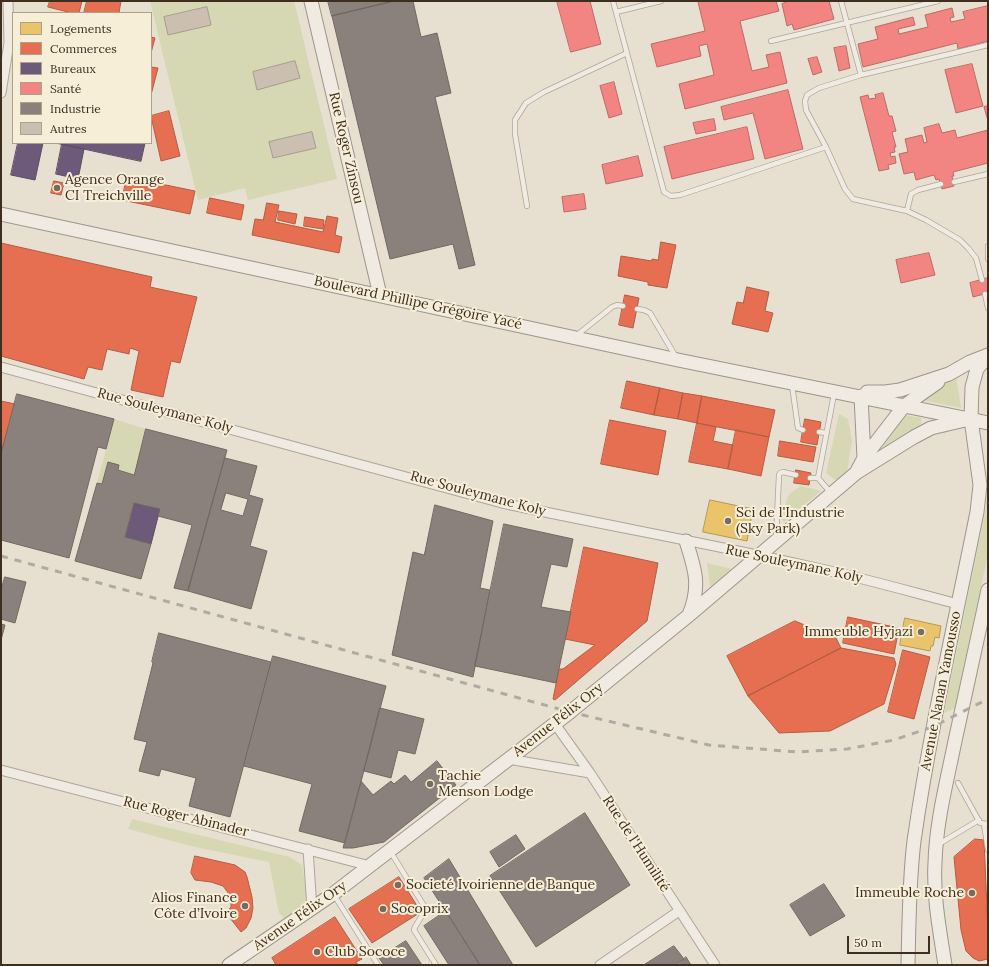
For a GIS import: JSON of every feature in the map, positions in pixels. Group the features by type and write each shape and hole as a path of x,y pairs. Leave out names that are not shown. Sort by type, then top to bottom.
{"main road":[{"name":"Rue Roger Zinsou","path":"311,1 380,295"},
{"name":"Boulevard Phillipe Grégoire Yacé","path":"1,214 678,360 988,423"},
{"name":"Boulevard Phillipe Grégoire Yacé","path":"835,391 893,392 949,374 970,362 988,356"},
{"name":"Avenue Nanan Yamousso","path":"908,965 910,885 914,842 932,727 977,512 980,485 971,419 972,387 977,369 988,356"},
{"name":"Avenue Félix Ory","path":"856,473 864,458 904,406 949,374"},
{"path":"861,396 864,458"},
{"name":"Avenue Félix Ory","path":"229,965 333,894 555,724 760,556 856,473 931,428 971,419"},
{"path":"686,541 693,564 696,588 695,601 688,616"},
{"name":"Avenue Nanan Yamousso","path":"945,965 938,922 934,865 936,846 946,786 987,596"}],"street":[{"path":"1,93 8,43 8,1"},
{"name":"Rue Souleymane Koly","path":"1,366 502,503 857,577 958,604"},
{"name":"Rue de l'Humilité","path":"555,724 590,773 715,965"},
{"path":"508,760 590,773"},
{"name":"Rue Roger Abinader","path":"1,770 370,866"},
{"path":"308,849 312,909"},
{"path":"600,965 679,911"}],"lane":[{"path":"613,1 664,192 671,196 690,191 826,147"},
{"path":"616,12 661,1"},
{"path":"840,1 861,75"},
{"path":"771,41 938,1"},
{"path":"982,280 976,258 968,248 953,236 907,210 853,199 845,189 826,147 806,110 805,101 808,95 819,88 861,75 988,45"},
{"path":"527,206 514,134 515,120 526,102 627,53"},
{"path":"954,182 988,174"},
{"path":"907,210 911,194 918,190 941,184"},
{"path":"988,246 988,259"},
{"path":"985,294 988,308"},
{"path":"574,337 614,305 622,306"},
{"path":"638,309 650,313 678,360"},
{"path":"792,383 798,428 803,430"},
{"path":"818,478 835,391"},
{"path":"819,432 826,433"},
{"path":"776,542 779,475 783,472 796,475"},
{"path":"810,478 818,478 832,494"},
{"path":"958,783 980,823 986,824 988,850"},
{"path":"936,846 979,820"},
{"path":"390,851 426,909 414,930 436,965"},
{"path":"333,894 378,965"}],"green space":[{"path":"150,1 294,1 337,179 248,200 245,188 198,200"},
{"path":"956,376 961,408 921,400"},
{"path":"839,414 848,419 852,440 847,474 837,481 826,473"},
{"path":"905,415 921,418 921,424 881,457 877,455"},
{"path":"114,419 146,429 134,475 118,470 102,484 97,483"},
{"path":"988,467 988,554 955,708 944,713 986,508"},
{"path":"801,486 821,491 784,522 781,518 789,494"},
{"path":"707,563 732,569 710,587"},
{"path":"132,819 290,857 302,865 308,898 301,907 284,918 279,913 269,862 195,847 128,829"}],"building: Logements":[{"name":"Sci de l'Industrie (Sky Park)","path":"710,500 753,509 747,541 703,532"},
{"name":"Immeuble Hyjazi","path":"905,618 941,626 939,638 935,637 930,651 900,645"}],"building: Commerces":[{"path":"50,1 82,1 79,12 68,12 48,7"},
{"path":"87,1 121,1 119,12 84,12"},
{"path":"152,37 155,38 152,49"},
{"path":"152,67 158,68 152,91"},
{"path":"169,111 180,156 161,161 152,116"},
{"path":"127,177 195,191 190,214 122,200"},
{"name":"Agence Orange CI Treichville","path":"54,181 64,183 61,195 51,193"},
{"path":"210,198 244,205 241,220 207,213"},
{"path":"267,203 279,205 275,222 323,232 327,216 338,218 335,235 342,237 339,253 252,235 255,219 263,220"},
{"path":"279,211 297,214 295,224 278,220"},
{"path":"305,217 324,220 323,229 304,226"},
{"path":"661,242 676,245 667,288 648,285 648,282 618,276 621,256 652,261 652,259 658,260"},
{"path":"1,243 152,277 150,287 197,297 180,363 171,361 163,397 131,390 139,351 130,348 129,354 107,349 102,370 88,367 84,379 1,356"},
{"path":"747,287 769,292 765,311 773,313 768,332 732,324 737,302 743,303"},
{"path":"625,295 639,298 633,328 619,325"},
{"path":"627,381 660,388 654,415 621,408"},
{"path":"660,388 683,393 678,419 654,415"},
{"path":"683,393 702,396 697,423 678,419"},
{"path":"702,396 775,410 769,437 697,423"},
{"path":"1,401 15,404 1,454"},
{"path":"805,419 821,422 817,445 801,442"},
{"path":"610,420 666,431 658,475 601,464"},
{"path":"697,423 716,427 713,441 733,445 728,469 689,462"},
{"path":"736,430 769,437 761,476 728,469"},
{"path":"780,441 816,447 813,462 778,456"},
{"path":"796,470 811,473 809,485 794,483"},
{"path":"584,547 658,563 647,621 555,700 553,699 559,669 563,669 595,645 565,639"},
{"path":"848,617 899,628 894,654 843,643"},
{"path":"795,621 836,638 841,648 748,696 727,656"},
{"path":"841,648 894,658 896,664 884,704 830,731 779,733 748,696"},
{"path":"903,650 930,657 914,719 888,712"},
{"name":"Immeuble Roche","path":"975,839 984,840 988,931 988,959 979,961 973,958 966,951 961,930 954,857"},
{"path":"195,856 235,865 245,872 252,897 253,908 251,918 246,928 241,932 226,913 231,907 231,900 229,894 223,886 211,882 195,880 191,873"},
{"path":"399,877 421,912 372,943 349,909"},
{"path":"335,917 362,959 356,962 358,965 276,965 272,958"}],"building: Bureaux":[{"path":"18,144 43,144 35,180 11,175"},
{"path":"61,144 145,144 141,161"},
{"path":"62,144 84,149 78,179 56,174"},
{"path":"134,503 160,509 151,544 125,537"}],"building: Santé":[{"path":"557,1 590,1 601,44 571,52"},
{"path":"776,1 779,11 740,21 752,71 769,67 766,55 780,52 787,83 685,109 679,84 714,75 707,44 699,46 701,56 657,67 651,44 705,31 698,2"},
{"path":"789,1 829,1 834,19 794,30 792,24 787,26 782,4"},
{"path":"988,6 988,41 958,49 957,43 863,67 858,44 878,39 875,27 913,17 915,25 898,29 899,34 928,27 925,15 952,8 954,17 950,18 951,22 965,19 963,12"},
{"path":"846,46 850,68 839,71 834,48"},
{"path":"817,57 822,72 813,75 808,59"},
{"path":"972,64 983,106 956,113 945,70"},
{"path":"614,82 622,114 609,118 600,86"},
{"path":"788,90 803,149 765,159 753,113 724,120 721,107"},
{"path":"883,93 889,116 892,116 896,131 892,132 896,147 894,147 895,152 890,153 891,157 895,156 896,163 888,165 889,169 879,171 860,97 868,95 869,99 876,98 875,95"},
{"path":"988,106 988,121 984,107"},
{"path":"714,119 716,130 696,134 693,123"},
{"path":"939,124 942,133 955,130 957,138 988,130 988,163 953,172 954,176 952,176 954,186 942,189 939,179 936,180 934,175 916,180 914,172 904,174 899,154 908,152 905,139 922,135 924,143 927,142 924,128"},
{"path":"747,127 754,159 672,179 664,147"},
{"path":"638,156 643,176 606,184 602,165"},
{"path":"584,194 586,209 564,212 562,197"},
{"path":"929,253 935,275 901,283 896,260"},
{"path":"988,278 988,293 973,297 970,283"}],"building: Industrie":[{"path":"328,1 394,1 332,16"},
{"path":"394,1 413,1 421,37 437,33 451,93 435,97 475,265 459,269 453,244 390,259 332,16"},
{"path":"17,394 114,419 106,449 98,447 69,558 1,540 1,454"},
{"path":"146,429 227,450 188,591 174,588 192,525 158,516 160,509 134,503 125,537 151,544 141,579 75,561 97,483 102,484 108,462 119,465 118,470 134,475"},
{"path":"225,458 257,466 249,495 263,499 250,546 267,551 251,609 188,591","holes":["226,493 248,499 243,516 221,510"]},
{"path":"435,505 493,521 480,588 490,590 473,677 392,655 413,552 424,555"},
{"path":"504,524 573,539 567,567 551,564 541,607 571,612 556,683 475,666"},
{"path":"5,577 26,582 15,623 1,619 1,590"},
{"path":"1,624 5,625 1,640"},
{"path":"159,633 271,662 230,817 189,806 196,778 161,769 159,776 139,771 147,742 134,739"},
{"path":"273,656 386,686 345,843 299,831 312,784 244,766"},
{"path":"380,708 424,719 415,754 398,750 391,778 364,771"},
{"path":"437,761 456,785 384,842 353,848 343,848 361,781 373,795 391,781 394,784 405,775 411,782"},
{"path":"585,813 630,885 536,947 490,876"},
{"path":"516,835 525,849 499,867 490,852"},
{"path":"449,859 513,965 480,965 424,878"},
{"path":"824,884 845,916 810,936 790,905"},
{"path":"446,911 480,965 449,965 424,926"},
{"path":"406,941 422,965 384,965 379,958"},
{"path":"674,946 684,959 675,965 644,965"},
{"path":"686,957 691,965 678,965"}],"building: Autres":[{"path":"207,7 211,25 168,35 164,17"},
{"path":"295,61 300,78 257,90 253,72"},
{"path":"312,132 316,148 273,158 269,142"}],"railway":[{"path":"1,556 570,712 709,745 797,752 847,749 894,740 932,727 988,699"}],"place":[{"name":"Agence Orange CI Treichville","path":"57,188"},
{"name":"Sci de l'Industrie (Sky Park)","path":"728,521"},
{"name":"Immeuble Hyjazi","path":"921,632"},
{"name":"Tachie Menson Lodge","path":"430,784"},
{"name":"Societé Ivoirienne de Banque","path":"398,885"},
{"name":"Immeuble Roche","path":"972,893"},
{"name":"Alios Finance Côte d’Ivoire","path":"245,906"},
{"name":"Socoprix","path":"383,909"},
{"name":"Club Sococe","path":"317,952"}]}
